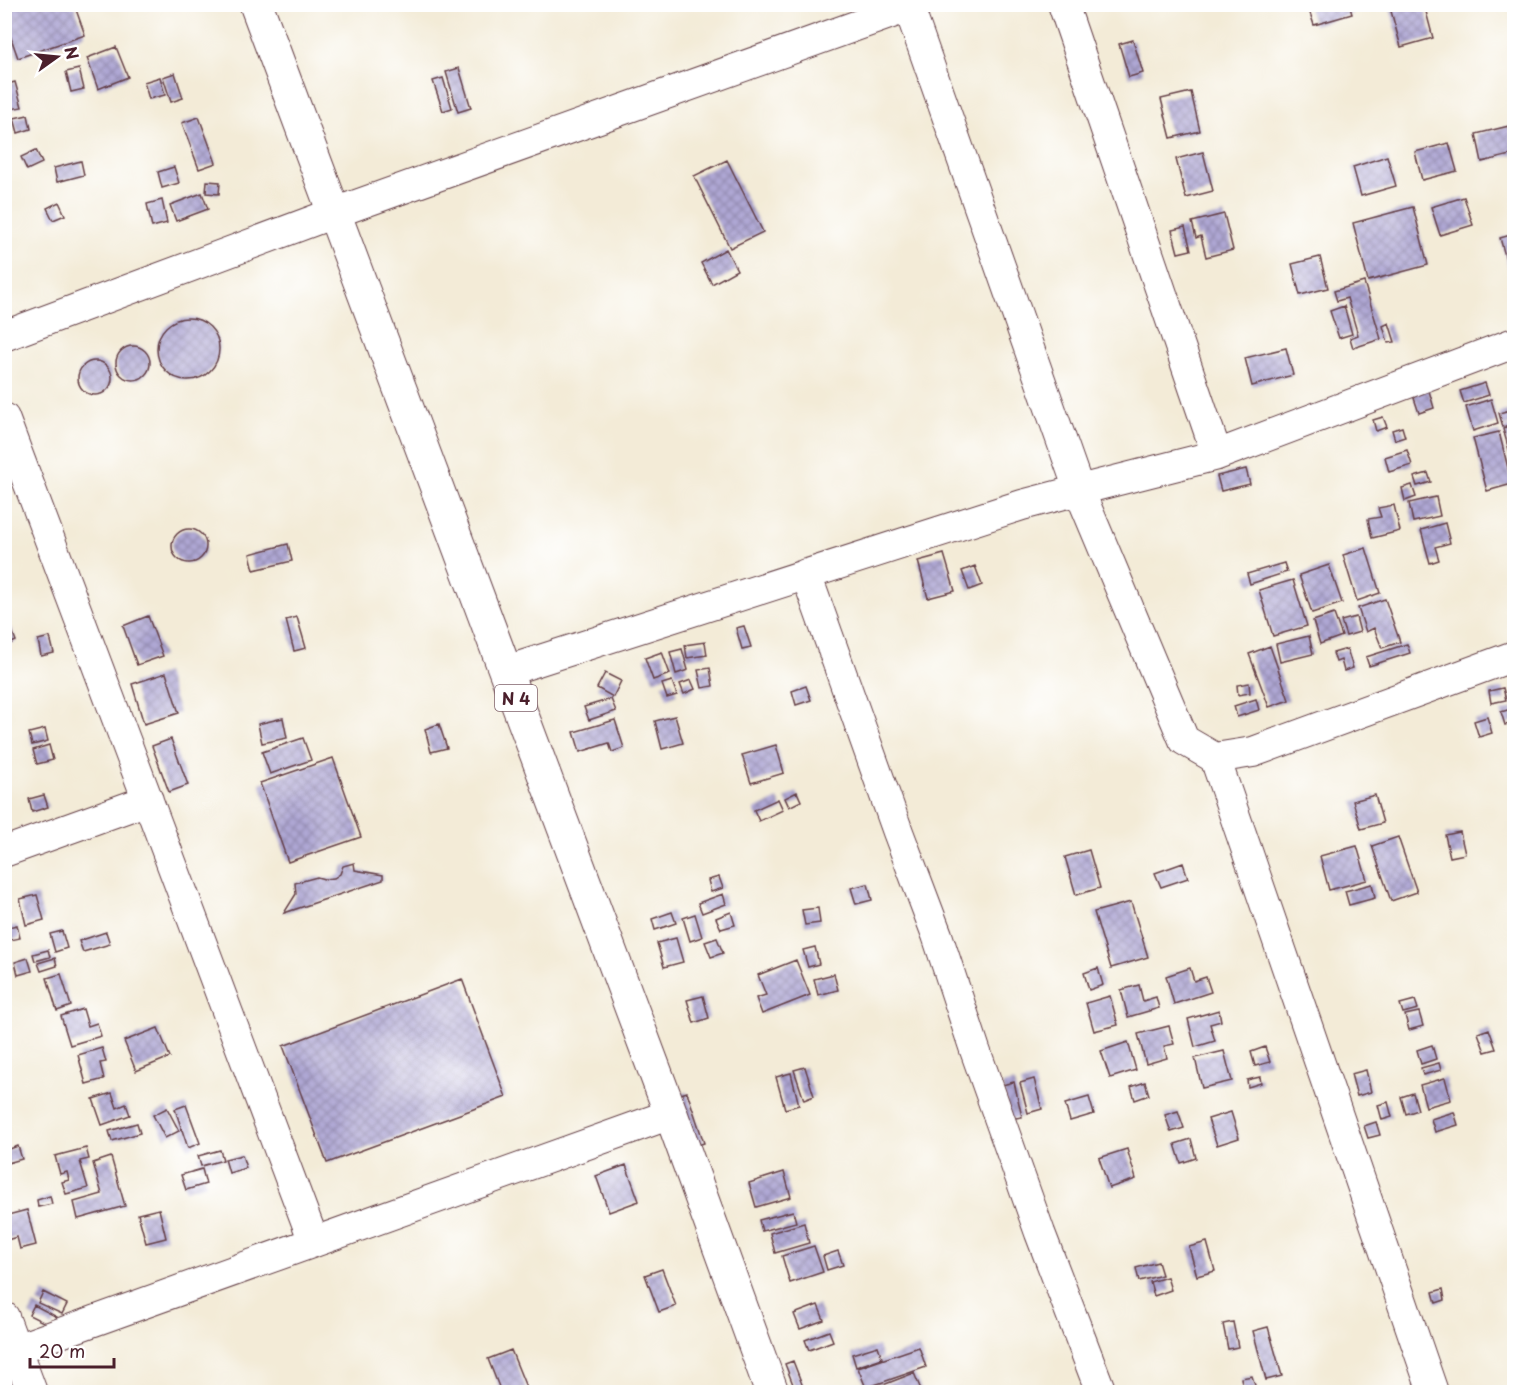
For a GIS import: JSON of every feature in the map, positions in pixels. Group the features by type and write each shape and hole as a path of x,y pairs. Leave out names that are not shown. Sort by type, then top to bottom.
{"highway":[{"name":"N 4","path":"256,4 772,1392"}],"street":[{"path":"1063,4 1218,455"},
{"path":"4,336 334,213 913,6 1079,490 1184,740 1215,758 1253,752 1515,656"},
{"path":"506,672 1022,505 1218,455 1515,343"},
{"path":"4,418 314,1242"},
{"path":"806,574 937,935 1036,1222 1101,1392"},
{"path":"1215,758 1433,1392"},
{"path":"4,852 148,800"},
{"path":"16,1349 670,1114"},
{"path":"4,1317 32,1392"}],"building":[{"path":"25,4 74,4 85,35 18,58 4,18 4,11"},
{"path":"1307,4 1349,4 1352,14 1314,25"},
{"path":"1389,4 1424,4 1433,38 1401,47"},
{"path":"1133,40 1143,73 1129,77 1119,44"},
{"path":"116,47 128,77 98,89 87,58"},
{"path":"459,68 471,108 458,112 446,72"},
{"path":"79,69 84,89 71,92 66,72"},
{"path":"175,73 183,98 171,102 163,77"},
{"path":"160,77 165,95 149,99 144,82"},
{"path":"443,78 452,108 443,111 433,81"},
{"path":"15,82 22,107 11,109 7,95 4,96 4,85"},
{"path":"1191,92 1200,131 1171,138 1161,99"},
{"path":"28,115 31,129 18,133 14,118"},
{"path":"199,117 216,163 199,169 182,123"},
{"path":"1509,126 1514,154 1482,162 1476,134"},
{"path":"1449,143 1457,171 1422,180 1415,152"},
{"path":"36,150 42,163 27,170 21,157"},
{"path":"1203,152 1213,191 1186,198 1176,159"},
{"path":"1387,156 1396,186 1361,196 1353,167"},
{"path":"727,160 763,232 730,248 694,176"},
{"path":"81,161 84,175 57,182 54,168"},
{"path":"174,167 179,183 162,188 158,172"},
{"path":"207,181 220,182 219,194 206,193"},
{"path":"202,193 208,209 176,221 170,205"},
{"path":"1464,197 1473,225 1440,235 1431,207"},
{"path":"162,200 167,223 152,227 147,204"},
{"path":"59,202 65,215 53,220 47,208"},
{"path":"1413,207 1428,265 1368,281 1353,223"},
{"path":"1224,214 1233,250 1206,257 1201,236 1196,238 1192,222"},
{"path":"1185,227 1191,250 1178,253 1172,230"},
{"path":"1514,234 1514,288 1500,238"},
{"path":"726,249 737,270 712,284 701,263"},
{"path":"1320,257 1328,288 1300,295 1292,264"},
{"path":"1364,282 1381,339 1353,348 1350,338 1358,335 1347,298 1337,301 1334,291"},
{"path":"1344,306 1352,334 1339,338 1330,311"},
{"path":"188,318 210,327 219,349 210,371 188,380 166,371 157,349 166,327"},
{"path":"1389,323 1395,342 1388,343 1383,326"},
{"path":"133,346 145,351 150,363 145,375 133,380 121,375 116,363 121,351"},
{"path":"1286,348 1293,375 1252,386 1245,358"},
{"path":"95,361 107,366 112,378 107,390 95,395 83,390 78,378 83,366"},
{"path":"1485,383 1489,395 1464,403 1460,391"},
{"path":"1427,384 1434,408 1419,413 1411,389"},
{"path":"1491,399 1498,423 1473,431 1466,407"},
{"path":"1514,409 1514,423 1503,427 1499,413"},
{"path":"1383,417 1387,427 1376,431 1373,420"},
{"path":"1514,425 1514,467 1503,429"},
{"path":"1402,427 1405,437 1395,440 1392,430"},
{"path":"1499,432 1512,484 1487,491 1473,438"},
{"path":"1407,450 1412,465 1389,472 1385,457"},
{"path":"1246,469 1250,484 1221,491 1217,476"},
{"path":"1428,473 1431,482 1417,486 1414,477"},
{"path":"1412,485 1416,497 1405,501 1402,488"},
{"path":"1436,497 1440,516 1413,522 1409,503"},
{"path":"1394,505 1400,531 1372,538 1368,519 1381,517 1378,508"},
{"path":"1445,523 1450,543 1435,547 1439,560 1430,563 1421,530"},
{"path":"189,529 201,534 206,546 201,558 189,563 177,558 172,546 177,534"},
{"path":"288,544 292,561 254,570 250,554"},
{"path":"1366,548 1380,593 1357,601 1343,555"},
{"path":"944,554 955,591 928,598 918,561"},
{"path":"1284,563 1287,572 1250,584 1247,574"},
{"path":"1329,565 1342,603 1312,613 1299,575"},
{"path":"975,566 982,585 969,590 962,571"},
{"path":"1293,580 1307,626 1273,636 1259,590"},
{"path":"1385,599 1400,642 1382,648 1374,628 1366,632 1358,608"},
{"path":"1334,614 1342,636 1320,644 1313,621"},
{"path":"148,616 163,656 137,665 123,626"},
{"path":"297,617 306,648 294,651 286,620"},
{"path":"1356,617 1360,632 1346,636 1341,621"},
{"path":"744,626 751,647 742,649 736,628"},
{"path":"11,628 16,641 7,645 4,631"},
{"path":"1309,636 1313,654 1280,662 1276,644"},
{"path":"50,637 54,653 41,656 38,640"},
{"path":"705,642 707,655 687,658 685,645"},
{"path":"1407,644 1410,653 1369,666 1366,657"},
{"path":"1270,646 1289,700 1269,707 1249,654"},
{"path":"682,649 688,670 676,674 670,652"},
{"path":"1347,649 1353,668 1344,671 1341,660 1336,662 1333,653"},
{"path":"662,652 670,674 653,680 645,658"},
{"path":"710,668 713,686 702,688 698,670"},
{"path":"166,673 179,713 144,724 132,684"},
{"path":"605,673 621,681 613,697 597,688"},
{"path":"691,680 695,689 684,694 680,684"},
{"path":"672,681 677,695 667,698 662,684"},
{"path":"1249,683 1250,693 1238,695 1237,685"},
{"path":"806,686 811,700 796,705 792,691"},
{"path":"1503,688 1506,700 1491,703 1489,691"},
{"path":"611,699 616,711 589,720 584,707"},
{"path":"1256,699 1259,710 1237,717 1234,706"},
{"path":"1514,708 1514,722 1505,725 1501,712"},
{"path":"675,716 683,743 662,749 655,721"},
{"path":"1487,717 1492,733 1479,737 1474,721"},
{"path":"283,718 287,738 262,743 258,724"},
{"path":"615,720 624,748 612,752 609,743 580,752 574,732"},
{"path":"439,724 447,748 431,752 425,729"},
{"path":"45,729 48,741 32,745 29,733"},
{"path":"303,738 311,760 270,774 262,752"},
{"path":"171,739 188,785 169,792 152,746"},
{"path":"49,745 53,760 37,764 33,750"},
{"path":"776,745 784,773 751,783 742,755"},
{"path":"333,758 361,837 288,862 260,783"},
{"path":"797,792 801,801 789,807 785,798"},
{"path":"44,795 48,807 32,812 29,799"},
{"path":"1375,795 1383,823 1361,829 1353,801"},
{"path":"778,799 783,810 759,821 754,810"},
{"path":"1460,832 1465,854 1450,857 1445,835"},
{"path":"1398,837 1417,892 1391,901 1372,846"},
{"path":"1357,846 1367,880 1329,890 1320,856"},
{"path":"1089,850 1100,888 1076,895 1065,857"},
{"path":"354,863 355,870 383,875 383,880 284,913 296,894 295,883 317,877 334,878 340,874 343,866"},
{"path":"1183,863 1188,878 1161,887 1155,873"},
{"path":"719,877 723,888 711,892 708,880"},
{"path":"868,884 872,900 856,904 851,888"},
{"path":"1372,884 1375,898 1349,905 1345,891"},
{"path":"723,894 726,904 702,913 698,903"},
{"path":"37,895 44,920 26,925 20,899"},
{"path":"1131,902 1148,957 1111,968 1094,912"},
{"path":"818,908 820,923 805,925 802,910"},
{"path":"672,912 676,923 655,930 652,919"},
{"path":"731,912 735,925 721,929 716,918"},
{"path":"695,914 702,937 690,941 683,918"},
{"path":"17,925 20,938 5,941 4,928"},
{"path":"62,931 67,948 55,952 50,934"},
{"path":"106,932 110,944 83,952 79,941"},
{"path":"676,938 683,962 664,967 657,943"},
{"path":"717,938 723,953 711,957 705,942"},
{"path":"815,947 819,964 808,967 803,950"},
{"path":"48,950 50,957 35,961 33,954"},
{"path":"28,958 32,971 18,975 15,962"},
{"path":"55,958 57,966 41,971 38,963"},
{"path":"796,960 810,995 762,1014 756,998 766,995 758,975"},
{"path":"1098,968 1103,985 1089,990 1084,973"},
{"path":"1190,968 1194,981 1206,977 1211,992 1174,1004 1166,976"},
{"path":"61,974 71,1006 57,1011 47,978"},
{"path":"834,974 838,990 818,995 814,979"},
{"path":"462,979 506,1097 327,1163 283,1046"},
{"path":"1139,985 1143,1001 1156,997 1159,1008 1128,1017 1121,990"},
{"path":"703,996 709,1018 694,1023 687,1000"},
{"path":"1110,996 1118,1025 1094,1031 1086,1003"},
{"path":"1415,1000 1418,1009 1403,1013 1400,1004"},
{"path":"83,1009 88,1026 97,1023 101,1036 70,1045 61,1016"},
{"path":"1219,1010 1221,1021 1210,1024 1215,1041 1195,1047 1188,1019"},
{"path":"1419,1012 1423,1026 1409,1030 1405,1015"},
{"path":"1169,1026 1174,1044 1164,1046 1167,1058 1146,1064 1138,1034"},
{"path":"158,1028 170,1057 136,1071 124,1041"},
{"path":"1489,1029 1496,1049 1485,1052 1478,1033"},
{"path":"1128,1042 1136,1070 1110,1078 1101,1051"},
{"path":"1432,1045 1436,1059 1421,1064 1417,1050"},
{"path":"1265,1047 1270,1062 1255,1066 1251,1052"},
{"path":"102,1048 106,1062 100,1063 104,1079 86,1084 78,1055"},
{"path":"1224,1051 1232,1081 1202,1088 1195,1058"},
{"path":"1439,1063 1441,1070 1423,1075 1421,1068"},
{"path":"805,1067 814,1096 804,1100 794,1070"},
{"path":"1366,1070 1371,1092 1357,1096 1351,1074"},
{"path":"791,1073 799,1105 785,1109 776,1077"},
{"path":"1260,1077 1261,1083 1248,1087 1247,1080"},
{"path":"1445,1078 1451,1100 1426,1107 1420,1085"},
{"path":"1034,1079 1042,1109 1028,1113 1020,1083"},
{"path":"1014,1082 1022,1117 1010,1119 1002,1085"},
{"path":"1145,1082 1149,1095 1135,1100 1131,1087"},
{"path":"687,1092 704,1143 692,1147 675,1096"},
{"path":"112,1093 117,1108 126,1104 130,1115 102,1125 93,1099"},
{"path":"1413,1093 1418,1110 1406,1114 1401,1097"},
{"path":"1089,1097 1094,1114 1070,1121 1065,1104"},
{"path":"1388,1102 1392,1117 1382,1120 1378,1105"},
{"path":"186,1105 200,1143 188,1148 175,1109"},
{"path":"167,1108 179,1131 165,1138 153,1115"},
{"path":"1178,1111 1184,1128 1171,1132 1165,1115"},
{"path":"1231,1112 1239,1138 1217,1145 1208,1119"},
{"path":"1454,1112 1458,1125 1435,1132 1431,1119"},
{"path":"1376,1122 1380,1135 1368,1138 1364,1126"},
{"path":"137,1123 140,1133 112,1141 109,1131"},
{"path":"1191,1139 1196,1158 1181,1163 1175,1144"},
{"path":"18,1146 22,1159 4,1164 4,1151"},
{"path":"86,1148 89,1159 80,1161 88,1188 66,1194 62,1182 69,1180 67,1172 60,1174 55,1156"},
{"path":"1127,1149 1136,1179 1109,1188 1099,1158"},
{"path":"220,1150 223,1160 201,1166 198,1156"},
{"path":"242,1155 246,1168 229,1173 225,1159"},
{"path":"111,1157 125,1206 78,1219 74,1202 102,1194 93,1163"},
{"path":"626,1165 639,1201 609,1212 596,1176"},
{"path":"202,1169 206,1184 186,1190 181,1175"},
{"path":"784,1172 791,1197 756,1207 749,1183"},
{"path":"50,1196 52,1204 38,1207 37,1200"},
{"path":"159,1209 166,1238 146,1243 138,1214"},
{"path":"27,1210 36,1245 20,1249 17,1237 7,1240 4,1216"},
{"path":"793,1211 796,1222 762,1231 759,1220"},
{"path":"804,1223 809,1243 775,1253 770,1233"},
{"path":"1207,1242 1215,1271 1197,1276 1189,1247"},
{"path":"814,1246 823,1272 790,1283 782,1256"},
{"path":"838,1251 843,1265 827,1270 823,1256"},
{"path":"1158,1262 1162,1275 1139,1281 1136,1268"},
{"path":"662,1269 676,1306 659,1312 645,1275"},
{"path":"1167,1277 1171,1290 1154,1296 1150,1282"},
{"path":"1443,1289 1445,1300 1436,1303 1433,1292"},
{"path":"43,1292 67,1304 62,1314 38,1303"},
{"path":"34,1305 57,1317 53,1327 29,1315"},
{"path":"818,1305 824,1320 800,1329 794,1314"},
{"path":"1233,1322 1238,1347 1228,1349 1223,1324"},
{"path":"1268,1327 1282,1376 1266,1380 1253,1331"},
{"path":"829,1331 833,1341 809,1350 805,1340"},
{"path":"878,1346 882,1358 856,1367 852,1354"},
{"path":"919,1347 926,1367 866,1388 858,1368"},
{"path":"511,1350 528,1392 501,1392 488,1359"},
{"path":"793,1361 805,1392 796,1392 785,1364"},
{"path":"914,1373 922,1392 865,1392"},
{"path":"1252,1376 1257,1392 1244,1392 1241,1378"}]}
